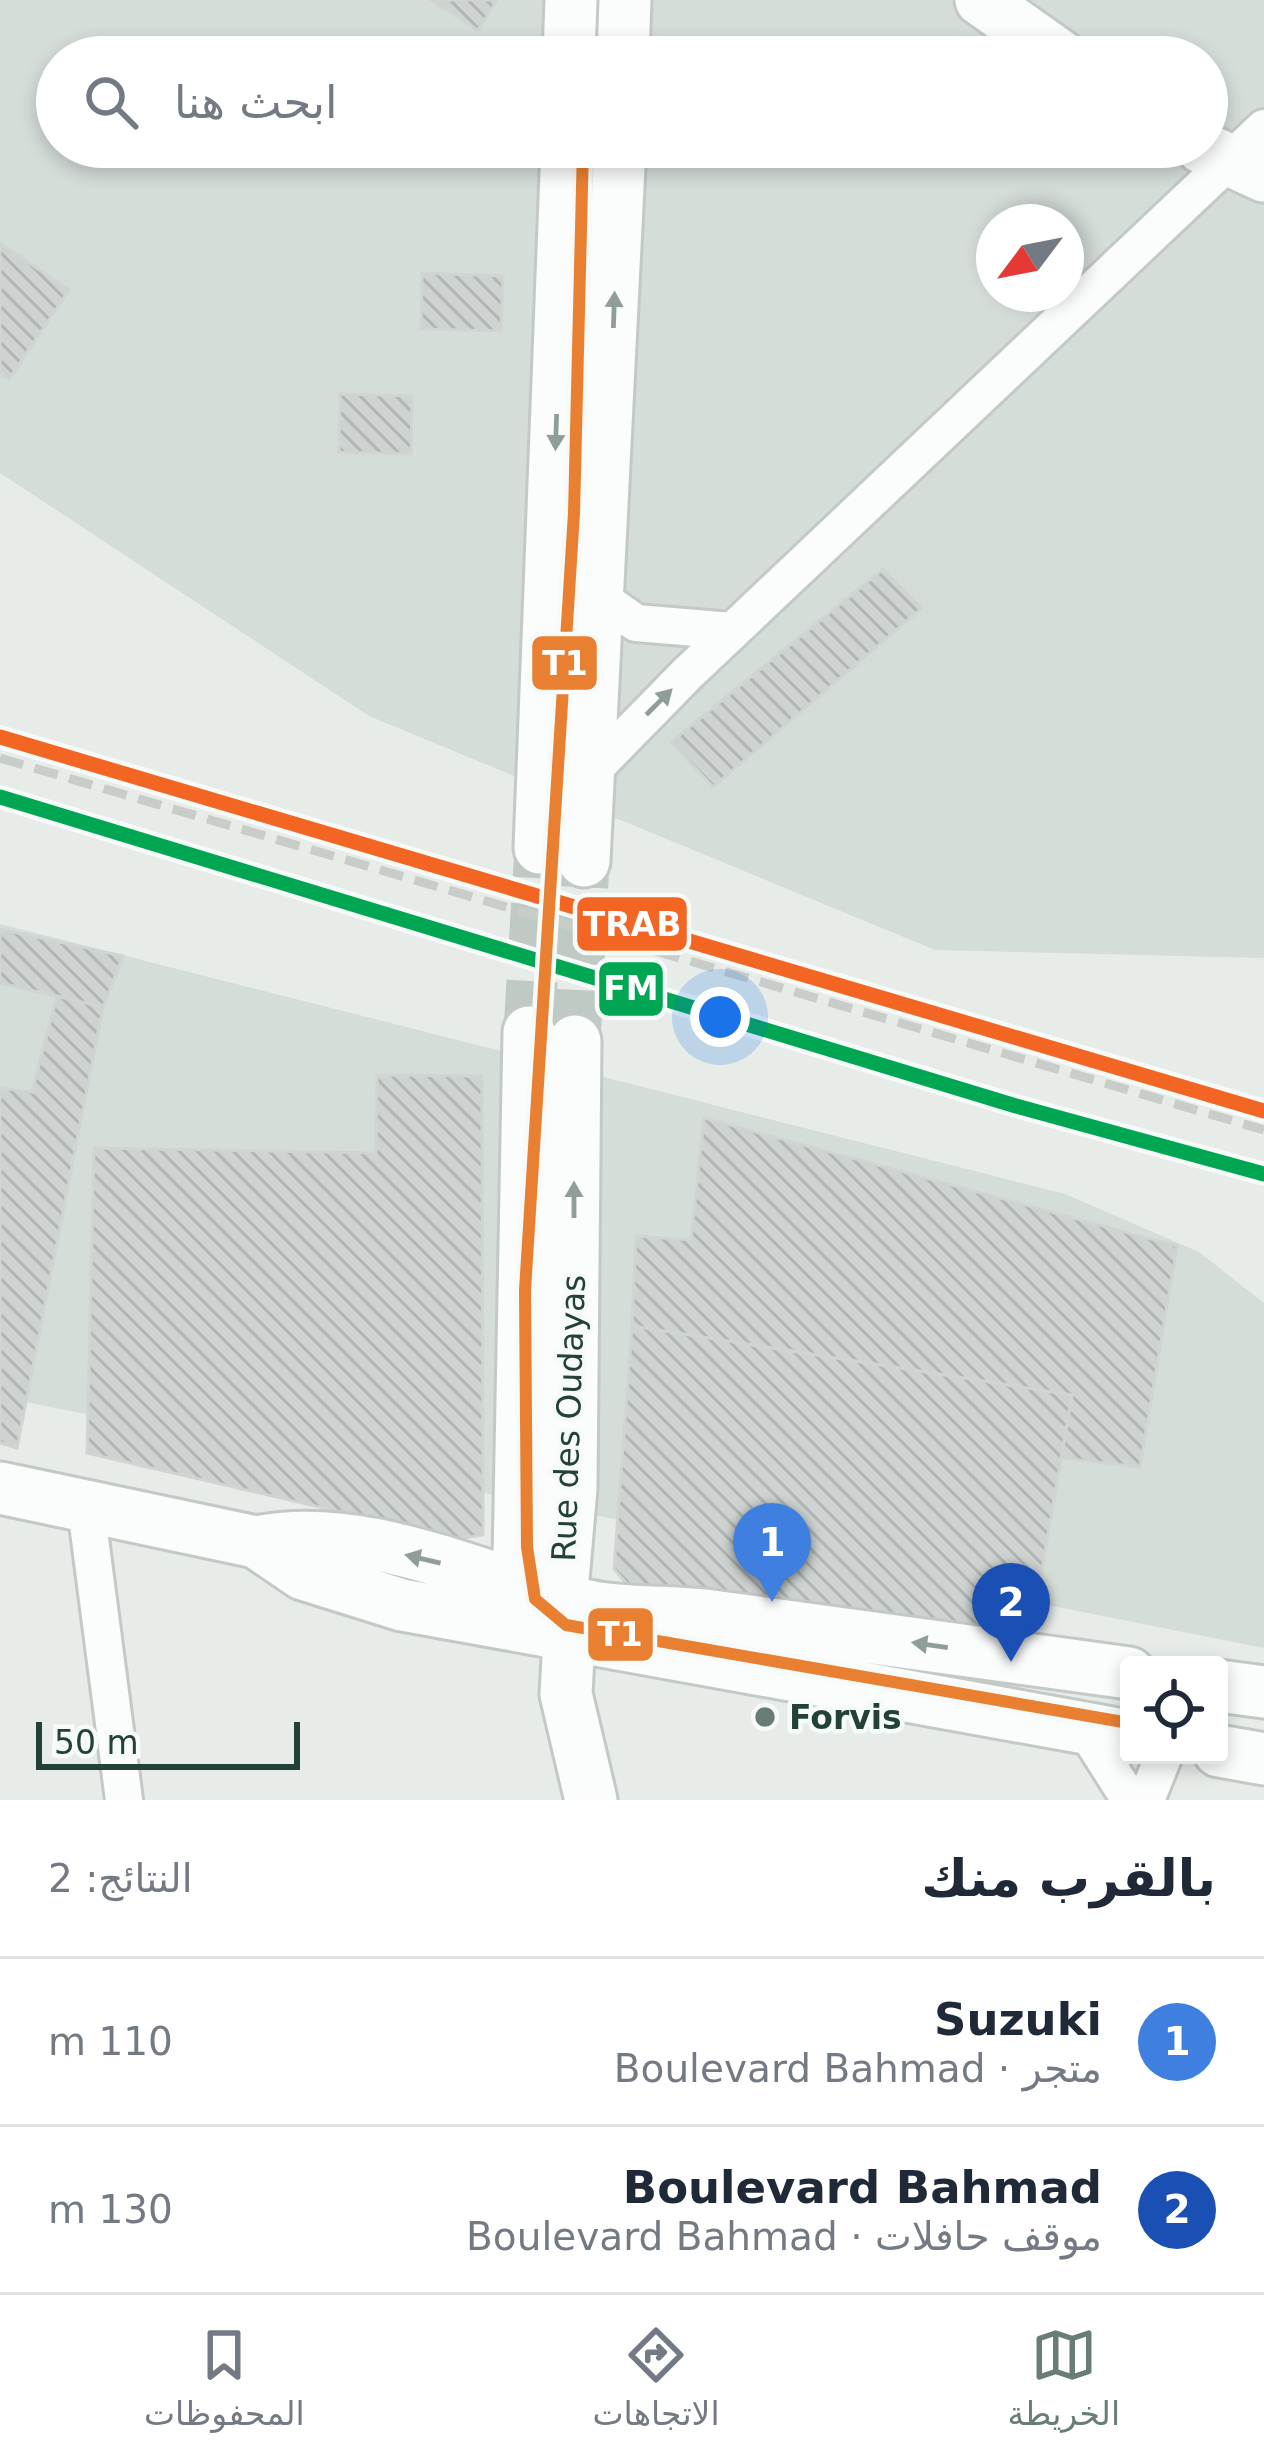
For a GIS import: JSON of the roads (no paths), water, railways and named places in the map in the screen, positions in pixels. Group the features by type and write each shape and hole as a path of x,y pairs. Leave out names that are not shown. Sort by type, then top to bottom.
{"street":[{"path":"570,36 571,0"},
{"path":"624,36 625,0"},
{"path":"981,0 1032,36"},
{"path":"1230,162 1264,128"},
{"path":"567,168 562,855 588,776 619,168"},
{"path":"588,776 733,632 1224,168"},
{"path":"595,594 636,623 733,632"},
{"name":"Rue des Oudayas","path":"518,1605 552,1036 571,1488 566,1694"},
{"path":"0,1488 256,1542 293,1533 566,1619 1107,1733 1130,1800"},
{"path":"86,1508 124,1800"},
{"path":"518,1605 566,1694 591,1800"},
{"path":"566,1619 1120,1672"},
{"path":"1228,1687 1264,1692"},
{"path":"1228,1753 1264,1759"},
{"path":"1146,1800 1160,1764"}],"tunnel":[{"path":"529,1032 540,848"},
{"path":"575,1041 584,861"}],"railway":[{"path":"0,758 1264,1130"}],"place":[{"name":"Suzuki","path":"772,1602"},
{"name":"Boulevard Bahmad","path":"1011,1662"},
{"name":"Forvis","path":"765,1717"}]}
